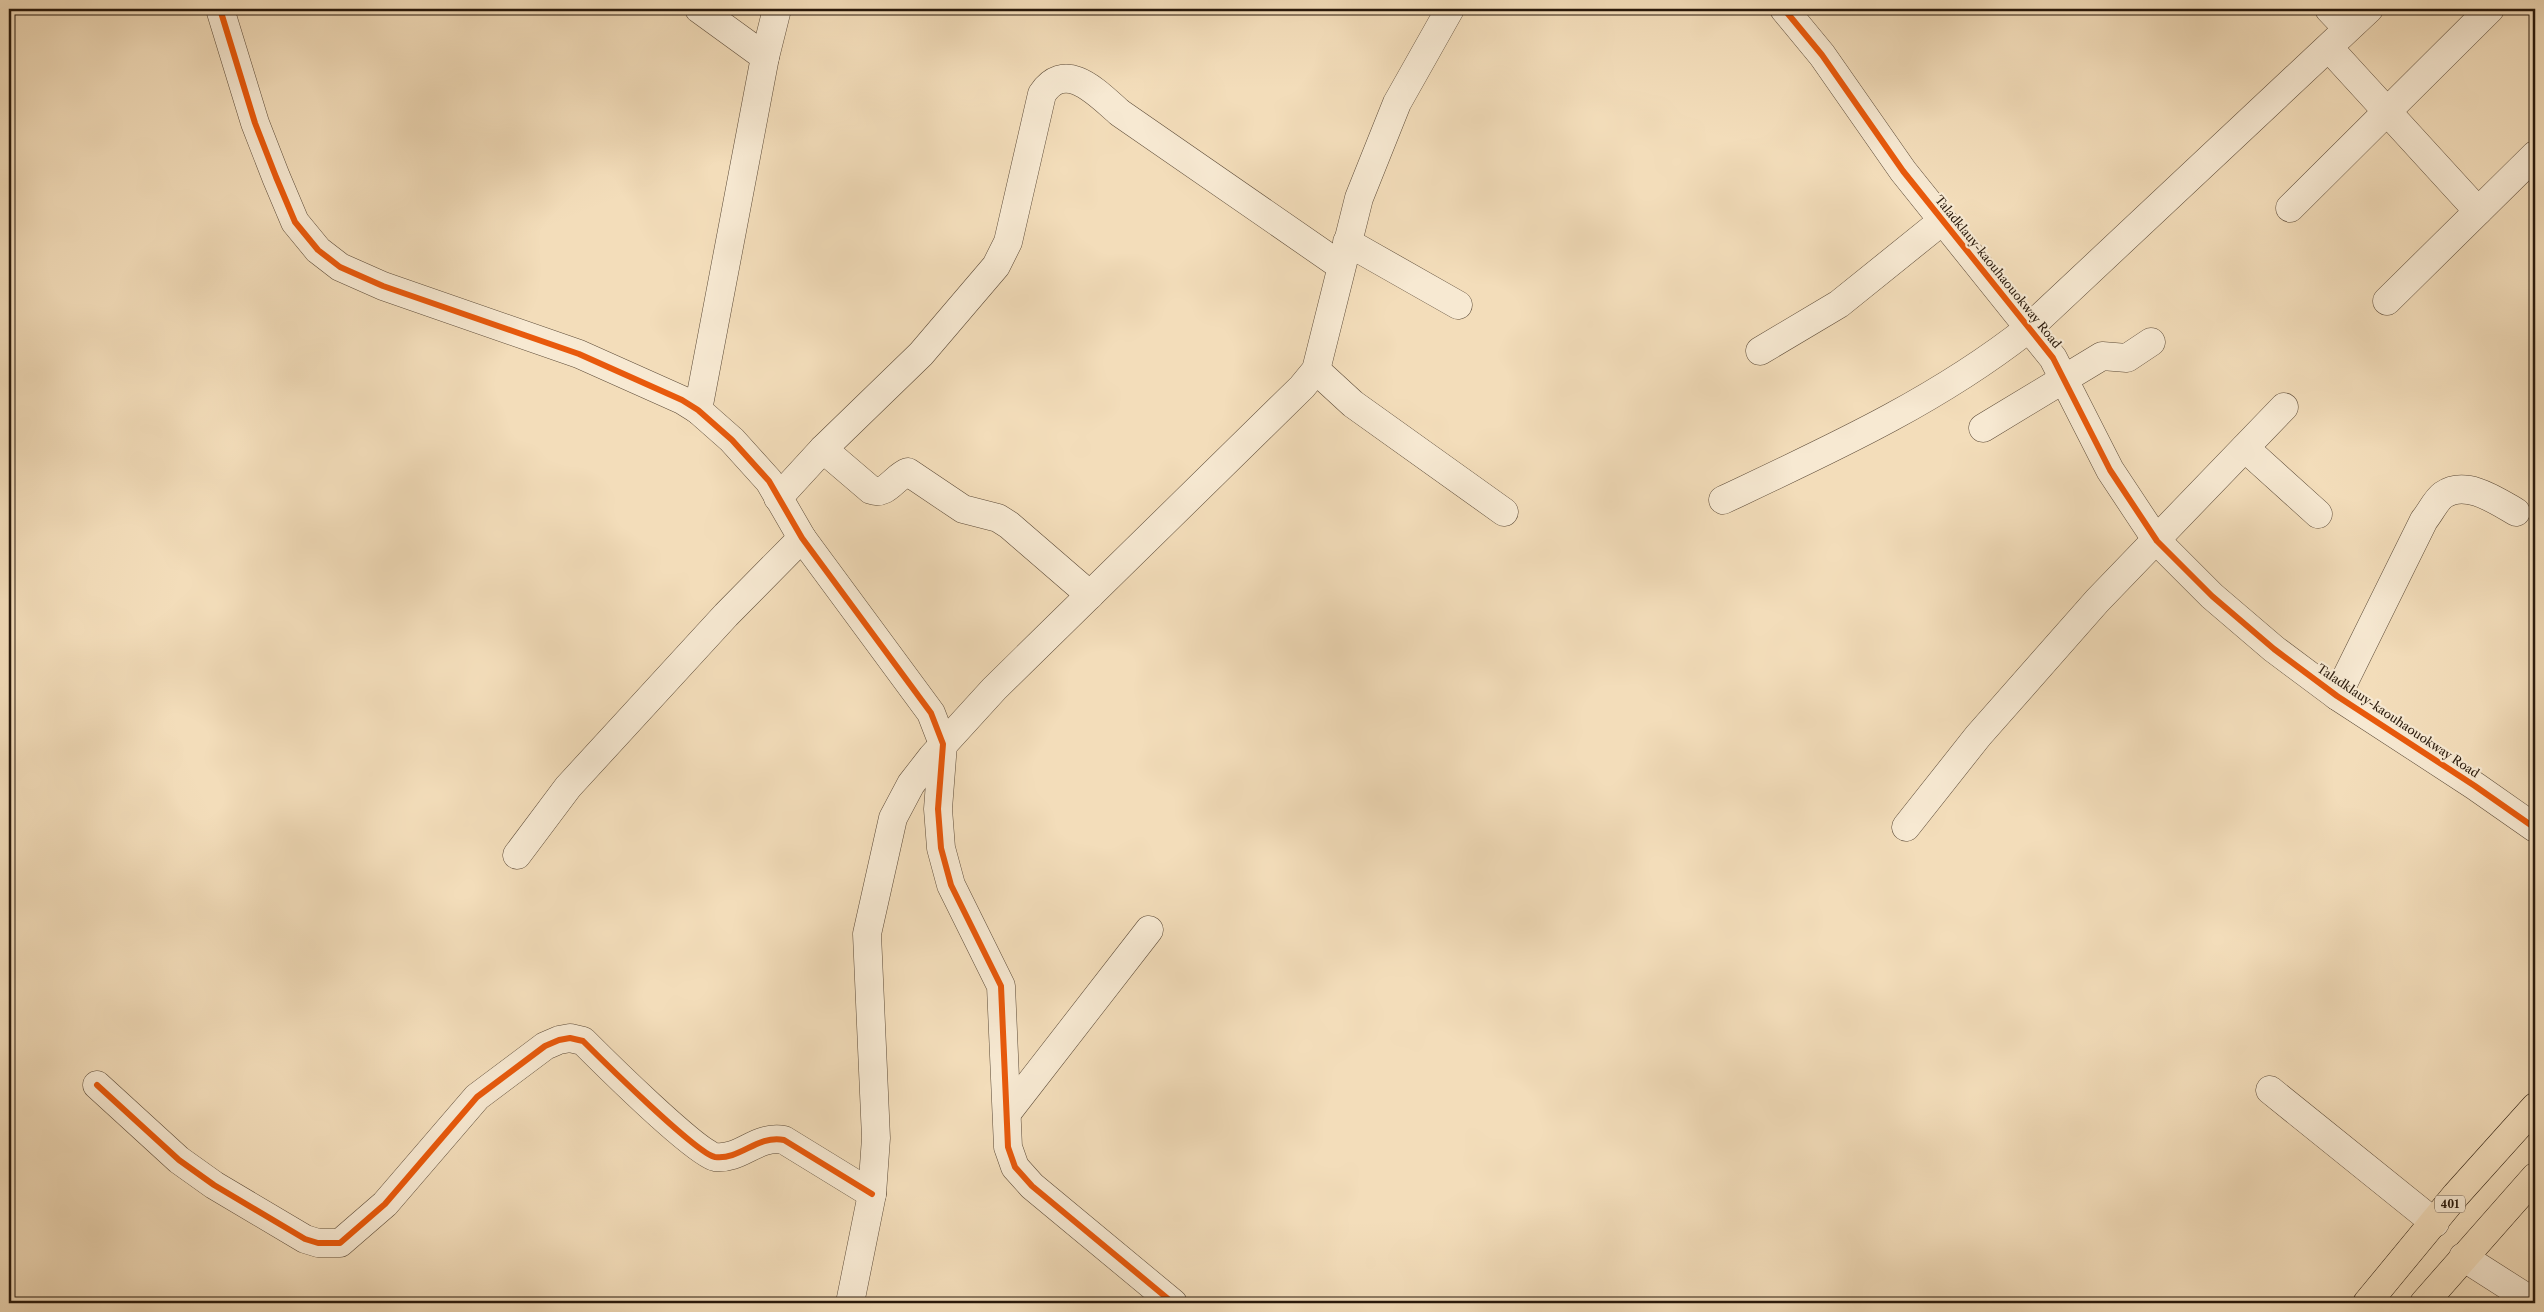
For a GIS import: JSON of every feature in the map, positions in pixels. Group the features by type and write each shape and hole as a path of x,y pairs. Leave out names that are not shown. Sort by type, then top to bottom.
{"main road":[{"name":"401","path":"2368,1303 2512,1130 2535,1107"},
{"path":"2424,1303 2535,1177"}],"street":[{"path":"220,9 255,123 276,177 295,222 318,250 340,266 383,286 579,354 645,383 698,410 747,456 768,481 802,538 931,713 943,744 938,809 941,848 951,885 1001,986 1008,1147 1015,1167 1032,1186 1173,1303"},
{"path":"699,9 765,57"},
{"path":"698,410 765,57 777,9"},
{"path":"850,1303 872,1194 876,1138 867,934 893,818 911,784 943,744 994,689 1302,387 1316,370 1359,198 1397,103 1450,9"},
{"name":"Taladklauy-kaouhaouokway Road","path":"1784,9 1812,41 1903,171 2053,358 2110,470 2157,541 2212,596 2274,649 2337,696 2535,828"},
{"path":"1722,500 1857,437 2001,351 2030,328 2328,48 2338,18 2369,9"},
{"path":"2290,208 2490,9"},
{"path":"2328,48 2478,211"},
{"path":"778,498 823,449 921,354 996,266 1008,242 1042,94 1048,84 1058,79 1068,78 1092,88 1120,113 1344,254 1458,305"},
{"path":"2387,301 2535,155"},
{"path":"1760,351 1839,304 1942,221"},
{"path":"1983,428 2102,356 2127,358 2151,342"},
{"path":"1316,370 1353,404 1504,512"},
{"path":"1906,826 1978,736 2097,601 2157,541 2284,407"},
{"path":"2244,448 2318,514"},
{"path":"823,449 871,490 883,491 900,475 908,472 963,509 998,518 1090,596"},
{"path":"2337,696 2424,520 2443,495 2460,490 2484,494 2516,512"},
{"path":"517,855 568,787 726,615 802,538"},
{"path":"1007,1113 1148,930"},
{"path":"97,1085 179,1160 214,1185 305,1239 318,1243 340,1243 385,1204 477,1097 545,1046 570,1038 582,1041 691,1142 712,1156 725,1157 772,1138 784,1140 872,1194"},
{"path":"2270,1090 2435,1223"},
{"path":"2463,1257 2535,1303"}],"cycle path":[{"path":"220,9 255,123 276,177 295,222 318,250 340,267 383,286 579,354 682,400 698,410 732,440 769,481 802,538 931,713 943,744 938,809 941,848 951,885 1001,986 1008,1147 1015,1167 1032,1186 1173,1303"},
{"path":"1784,9 1822,55 1903,171 2053,358 2110,470 2157,541 2212,596 2274,649 2337,696 2475,786 2535,828"},
{"path":"97,1085 179,1160 214,1185 305,1239 318,1243 340,1243 385,1204 477,1097 545,1046 570,1038 583,1041 649,1105 705,1152 715,1157 724,1157 765,1141 774,1139 784,1140 872,1194"}]}
